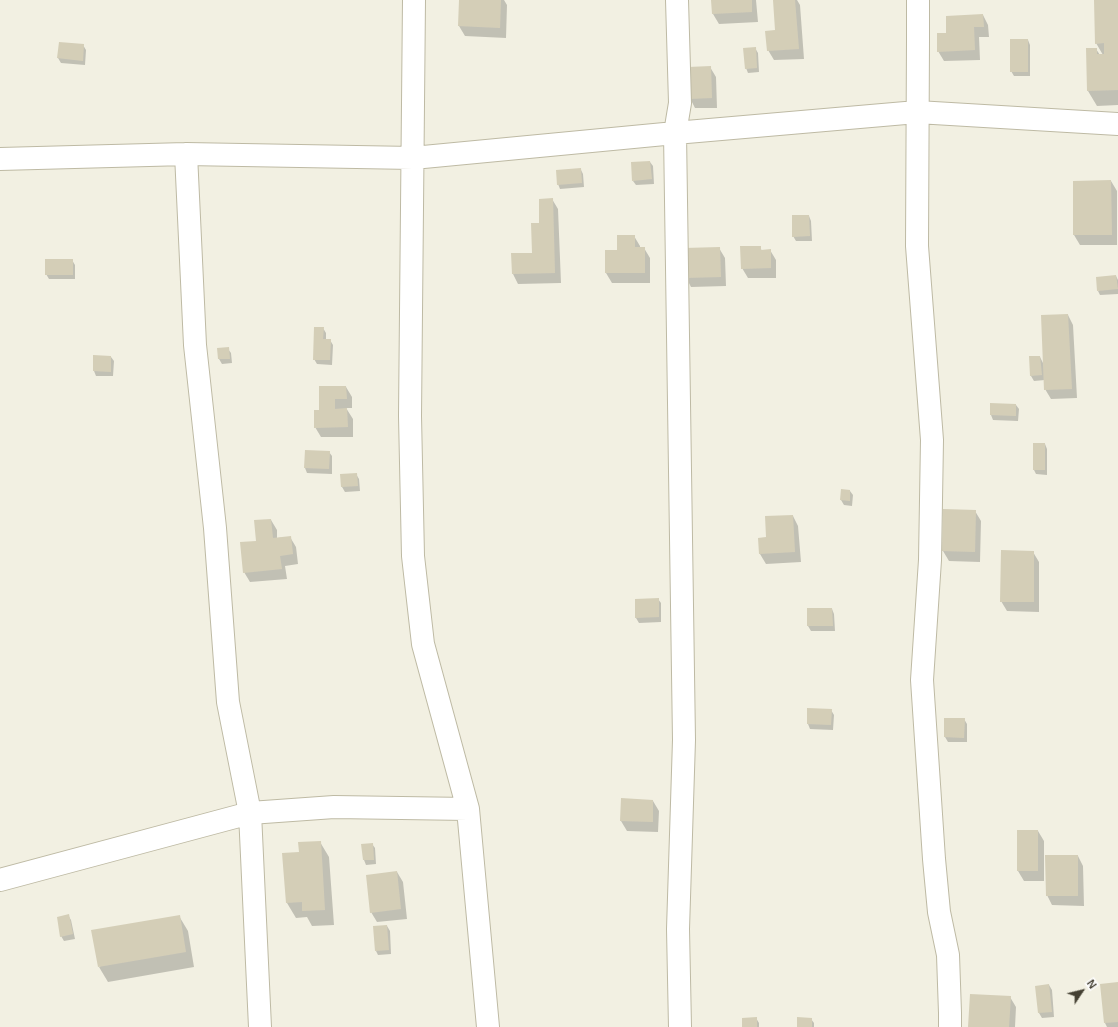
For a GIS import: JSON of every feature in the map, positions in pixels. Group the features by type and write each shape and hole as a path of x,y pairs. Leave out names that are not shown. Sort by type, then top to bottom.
{"street":[{"path":"414,0 410,416 414,556 423,644 468,809 488,1027"},
{"path":"677,0 680,103 675,133 684,740 678,929 680,1027"},
{"path":"918,0 917,246 932,440 930,560 922,680 939,912 948,955 950,1027"},
{"path":"0,159 186,154 413,158 917,112 1118,124"},
{"path":"186,154 195,345 215,528 228,702 250,813 260,1027"},
{"path":"2,878 250,813 334,806 468,809"}],"building":[{"path":"459,0 501,0 500,28 458,26"},
{"path":"711,0 752,0 752,12 712,14"},
{"path":"773,0 795,0 799,49 767,51 765,31 775,30"},
{"path":"1094,0 1118,0 1118,90 1087,91 1086,48 1097,48 1097,54 1104,54 1104,43 1095,44"},
{"path":"983,14 984,27 974,27 975,50 937,52 937,33 946,33 946,16"},
{"path":"1010,39 1028,39 1028,72 1010,72"},
{"path":"59,42 84,44 83,61 57,58"},
{"path":"756,47 757,68 745,69 743,48"},
{"path":"711,66 712,98 689,99 688,67"},
{"path":"650,161 652,179 632,181 631,162"},
{"path":"581,168 582,183 557,185 556,170"},
{"path":"1111,180 1112,235 1073,235 1073,181"},
{"path":"553,198 555,273 512,274 511,253 532,253 531,223 539,223 539,199"},
{"path":"792,215 809,215 810,236 792,237"},
{"path":"617,235 635,235 635,247 645,247 645,273 605,273 605,250 617,250"},
{"path":"740,246 761,246 761,250 771,249 771,268 741,269"},
{"path":"720,247 721,277 685,278 684,248"},
{"path":"45,259 73,259 73,275 45,275"},
{"path":"1116,275 1118,289 1097,291 1096,277"},
{"path":"1068,314 1072,389 1044,390 1041,315"},
{"path":"314,327 324,327 323,339 331,339 330,360 313,360"},
{"path":"229,347 230,359 218,359 217,348"},
{"path":"93,355 111,356 111,372 93,371"},
{"path":"1029,356 1040,356 1042,375 1030,376"},
{"path":"319,386 346,386 347,399 335,399 335,409 347,408 348,427 314,428 314,410 319,410"},
{"path":"990,403 1016,404 1016,416 990,415"},
{"path":"1033,443 1045,443 1045,470 1033,470"},
{"path":"305,450 330,451 329,469 304,468"},
{"path":"357,473 358,486 341,487 340,474"},
{"path":"841,489 850,490 850,501 840,500"},
{"path":"943,509 976,510 975,552 942,551"},
{"path":"793,515 795,552 759,554 758,538 766,537 765,516"},
{"path":"271,519 273,538 291,536 293,554 280,556 282,569 243,573 240,542 256,541 254,520"},
{"path":"1001,550 1034,551 1034,602 1000,602"},
{"path":"659,598 659,617 635,618 635,599"},
{"path":"807,608 832,608 833,626 807,626"},
{"path":"807,708 832,709 831,725 807,724"},
{"path":"944,718 965,718 964,738 944,737"},
{"path":"621,798 653,800 653,822 620,821"},
{"path":"1017,830 1038,830 1038,871 1017,871"},
{"path":"321,841 325,910 302,911 302,902 286,903 282,853 299,852 298,842"},
{"path":"373,843 374,860 363,860 361,844"},
{"path":"1045,855 1078,855 1078,896 1046,896"},
{"path":"397,871 401,909 370,913 366,875"},
{"path":"69,914 73,934 60,937 57,917"},
{"path":"180,915 186,952 98,967 91,930"},
{"path":"387,925 389,950 375,951 373,926"},
{"path":"1118,982 1118,1022 1104,1023 1100,984"},
{"path":"1049,984 1052,1012 1038,1013 1035,986"},
{"path":"970,994 1011,996 1009,1027 968,1027"},
{"path":"757,1017 757,1027 742,1027 742,1018"},
{"path":"797,1017 812,1018 812,1027 797,1027"}]}
